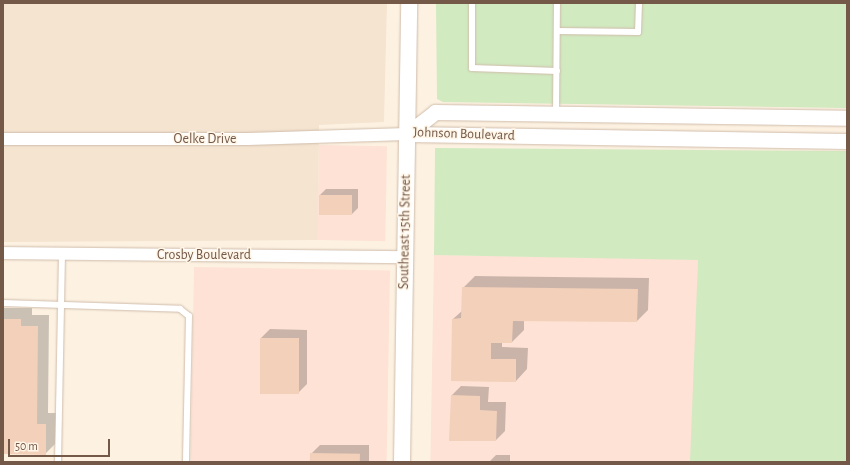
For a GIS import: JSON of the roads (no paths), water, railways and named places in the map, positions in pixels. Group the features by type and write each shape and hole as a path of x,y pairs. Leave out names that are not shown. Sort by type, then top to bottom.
{"main road":[{"name":"Southeast 15th Street","path":"402,462 409,3"}],"street":[{"name":"Johnson Boulevard","path":"406,134 435,112 847,118"},
{"name":"Johnson Boulevard","path":"406,134 847,141"},
{"name":"Oelke Drive","path":"3,139 248,139 406,134"},
{"name":"Crosby Boulevard","path":"3,253 404,257"}],"lane":[{"path":"472,3 472,68 557,71"},
{"path":"556,114 557,3"},
{"path":"557,30 638,32 639,3"},
{"path":"58,462 62,254"},
{"path":"3,303 62,307 180,309 189,316 186,462"}]}
